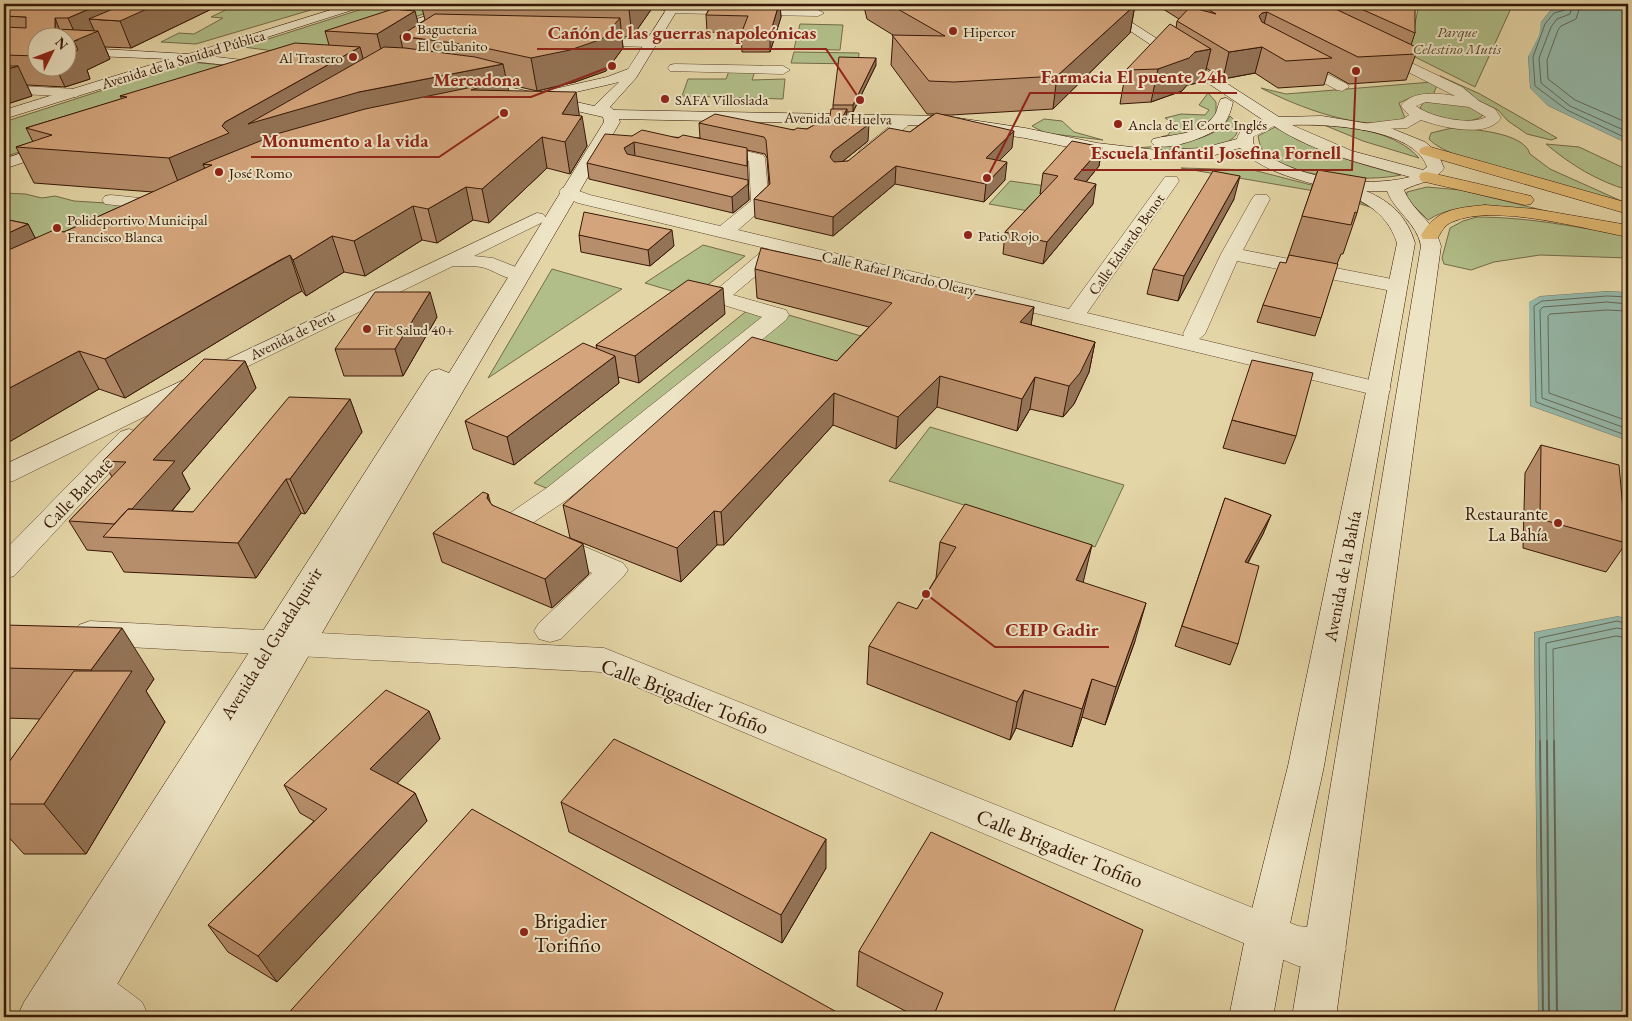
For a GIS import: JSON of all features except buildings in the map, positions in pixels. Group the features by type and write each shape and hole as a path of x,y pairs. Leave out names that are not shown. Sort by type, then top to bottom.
{"highway":[{"path":"1422,148 1628,211"},
{"path":"1419,178 1454,183 1628,224"},
{"path":"1419,178 1628,211"},
{"path":"1430,235 1436,225 1444,219 1478,211 1527,214 1628,231"}],"street":[{"name":"Avenida de la Sanidad Pública","path":"4,116 361,4"},
{"path":"371,39 470,4"},
{"path":"1096,4 1276,122 1299,135 1337,151 1419,178"},
{"path":"1118,4 1184,46"},
{"path":"673,7 818,13"},
{"name":"Avenida del Guadalquivir","path":"512,272 538,218 561,191 609,127 612,122 610,114 616,94 673,7"},
{"path":"388,33 421,35"},
{"path":"88,46 104,38"},
{"path":"574,42 650,43"},
{"path":"1366,45 1458,90 1474,104"},
{"path":"78,46 205,52 281,66"},
{"path":"78,51 189,57 281,66"},
{"path":"1284,56 1342,87"},
{"path":"252,80 281,66"},
{"path":"675,68 783,70"},
{"path":"500,105 611,80 631,72"},
{"path":"1209,78 1247,136 1254,156 1274,166 1322,181 1362,186 1419,178"},
{"name":"Avenida de Huelva","path":"455,80 610,114 966,123 1106,149 1172,155 1219,150 1276,122 1301,120 1351,124"},
{"path":"4,89 76,92"},
{"path":"1256,91 1301,120 1359,146 1419,178"},
{"path":"1449,99 1474,104 1489,111 1494,118 1491,121 1475,124 1448,123 1419,115 1408,106 1415,100 1449,99"},
{"path":"1062,140 1127,144 1173,140 1192,136 1214,126 1226,112 1226,102"},
{"path":"1293,105 1351,124 1394,134 1422,148"},
{"path":"1368,127 1406,122 1419,115"},
{"path":"854,163 906,120"},
{"name":"Avenida de Huelva","path":"906,120 1113,157 1169,162 1274,166"},
{"path":"1430,235 1419,220 1397,198 1395,190 1419,178 1434,160 1413,137 1417,130 1448,123"},
{"path":"4,164 68,142"},
{"path":"691,144 757,158 760,202 728,229"},
{"name":"Calle Eduardo Benot","path":"1078,311 1171,181"},
{"name":"Avenida de la Bahía","path":"1251,1017 1267,933 1306,766 1406,243 1403,230 1397,219 1375,202 1322,181"},
{"path":"740,186 759,191"},
{"name":"Avenida del Guadalquivir","path":"39,1017 285,644 561,191"},
{"name":"Calle Rafael Picardo Oleary","path":"561,191 584,199 728,229 1380,384"},
{"path":"1194,334 1231,254 1261,199"},
{"path":"111,200 181,205 151,219"},
{"name":"Avenida de Perú","path":"4,475 538,218"},
{"name":"Avenida de la Bahía","path":"1314,1017 1390,506 1431,246 1430,235"},
{"path":"1231,254 1387,284"},
{"path":"550,631 614,570 510,526 558,493 778,315 718,296 769,255"},
{"path":"449,260 486,262 512,272"},
{"name":"Calle Rafael Picardo Oleary","path":"1078,311 1194,334 1380,384"},
{"name":"Calle Barbate","path":"4,569 170,394"},
{"name":"Avenida de Perú","path":"47,454 80,448 94,448 104,452 109,459"},
{"name":"Calle Brigadier Tofiño","path":"62,632 604,660 1298,946 1325,949"},
{"name":"Avenida del Guadalquivir","path":"83,1004 285,644"},
{"path":"83,1004 127,1017"}],"green space":[{"path":"238,4 331,4 196,44 161,42 179,33 194,34 223,18 211,17"},
{"path":"378,4 452,4 306,55 243,47"},
{"name":"Parque Celestino Mutis","path":"1419,4 1513,4 1475,87 1409,54"},
{"path":"800,24 843,25 840,50 794,49"},
{"path":"794,52 859,53 858,64 791,63"},
{"path":"190,62 266,69 4,157 4,122"},
{"path":"729,71 755,71 752,80 785,79 783,99 682,96 688,79 726,79"},
{"path":"1440,76 1480,94 1557,138 1551,140 1527,134 1508,121 1498,110 1477,100 1466,90"},
{"path":"1432,82 1437,85 1434,93 1412,97 1399,103 1405,118 1389,122 1371,123 1352,121 1312,110 1261,88 1286,94"},
{"path":"1208,93 1216,102 1216,115 1204,125 1191,131 1161,137 1168,135 1173,128 1171,122 1165,118 1181,114 1205,115 1209,110 1199,105"},
{"path":"1430,101 1470,106 1483,115 1478,119 1462,121 1442,118 1425,112 1420,108 1423,103"},
{"path":"1230,116 1238,124 1238,130 1233,138 1225,143 1213,147 1186,151 1157,151 1136,148 1174,144 1202,137 1224,125"},
{"path":"1044,119 1062,121 1074,132 1103,140 1045,133 1032,126"},
{"path":"1324,125 1349,127 1388,137 1410,149 1419,158 1363,141"},
{"path":"1275,127 1305,143 1336,156 1401,175 1349,178 1309,173 1290,168 1274,160 1260,146 1258,136"},
{"path":"1452,128 1471,129 1508,136 1526,147 1530,154 1550,169 1628,204 1554,186 1492,168 1442,149 1429,139 1431,133"},
{"path":"1546,144 1579,147 1628,170 1628,190 1585,172"},
{"path":"1181,168 1253,170 1352,197 1370,207 1326,193"},
{"path":"1010,181 1046,186 1055,197 1040,213 989,204"},
{"path":"1427,187 1461,190 1574,218 1519,210 1479,207 1460,208 1428,220 1406,198 1407,192"},
{"name":"Polideportivo Municipal Francisco Blanca","path":"4,193 25,194 42,198 55,196 74,201 153,206 45,259 4,249"},
{"path":"1477,217 1534,221 1628,236 1628,258 1540,255 1494,262 1471,270 1444,264 1442,258 1450,228 1463,221"},
{"path":"703,245 745,256 692,297 645,283"},
{"path":"552,269 622,289 488,378"},
{"path":"754,305 906,349 584,504 534,483"},
{"path":"930,427 1124,485 1095,547 889,481"}],"water":[{"path":"1576,4 1628,5 1628,144 1548,106 1530,88 1528,57 1541,22 1552,8"},
{"path":"1607,291 1628,292 1628,441 1530,406 1528,302 1540,296"},
{"path":"1618,616 1628,619 1628,1017 1538,1017 1534,632"}],"pier":[{"path":"1576,4 1552,8 1541,22 1539,35 1528,57 1530,88 1548,106 1628,144 1628,147 1546,108 1527,89 1525,56 1538,21 1551,6"},
{"path":"1607,289 1628,290 1628,292 1607,291 1540,296 1529,302 1530,406 1628,441 1628,444 1528,406 1526,300 1539,293"},
{"path":"1619,614 1628,617 1628,619 1618,616 1534,632 1538,1017 1536,1017 1532,631"}],"place":[{"name":"Hipercor","path":"953,31"},
{"name":"Bagueteria El Cubanito","path":"407,37"},
{"name":"Al Trastero","path":"353,57"},
{"name":"Mercadona","path":"612,66"},
{"name":"Escuela Infantil Josefina Fornell","path":"1356,71"},
{"name":"SAFA Villoslada","path":"665,99"},
{"name":"Cañón de las guerras napoleónicas","path":"860,100"},
{"name":"Monumento a la vida","path":"504,113"},
{"name":"Ancla de El Corte Inglés","path":"1118,124"},
{"name":"José Romo","path":"219,172"},
{"name":"Farmacia El puente 24h","path":"987,178"},
{"name":"Polideportivo Municipal Francisco Blanca","path":"57,228"},
{"name":"Patio Rojo","path":"968,235"},
{"name":"Fit Salud 40+","path":"367,329"},
{"name":"Restaurante La Bahía","path":"1558,523"},
{"name":"CEIP Gadir","path":"926,594"},
{"name":"Brigadier Torifiño","path":"524,932"}]}
